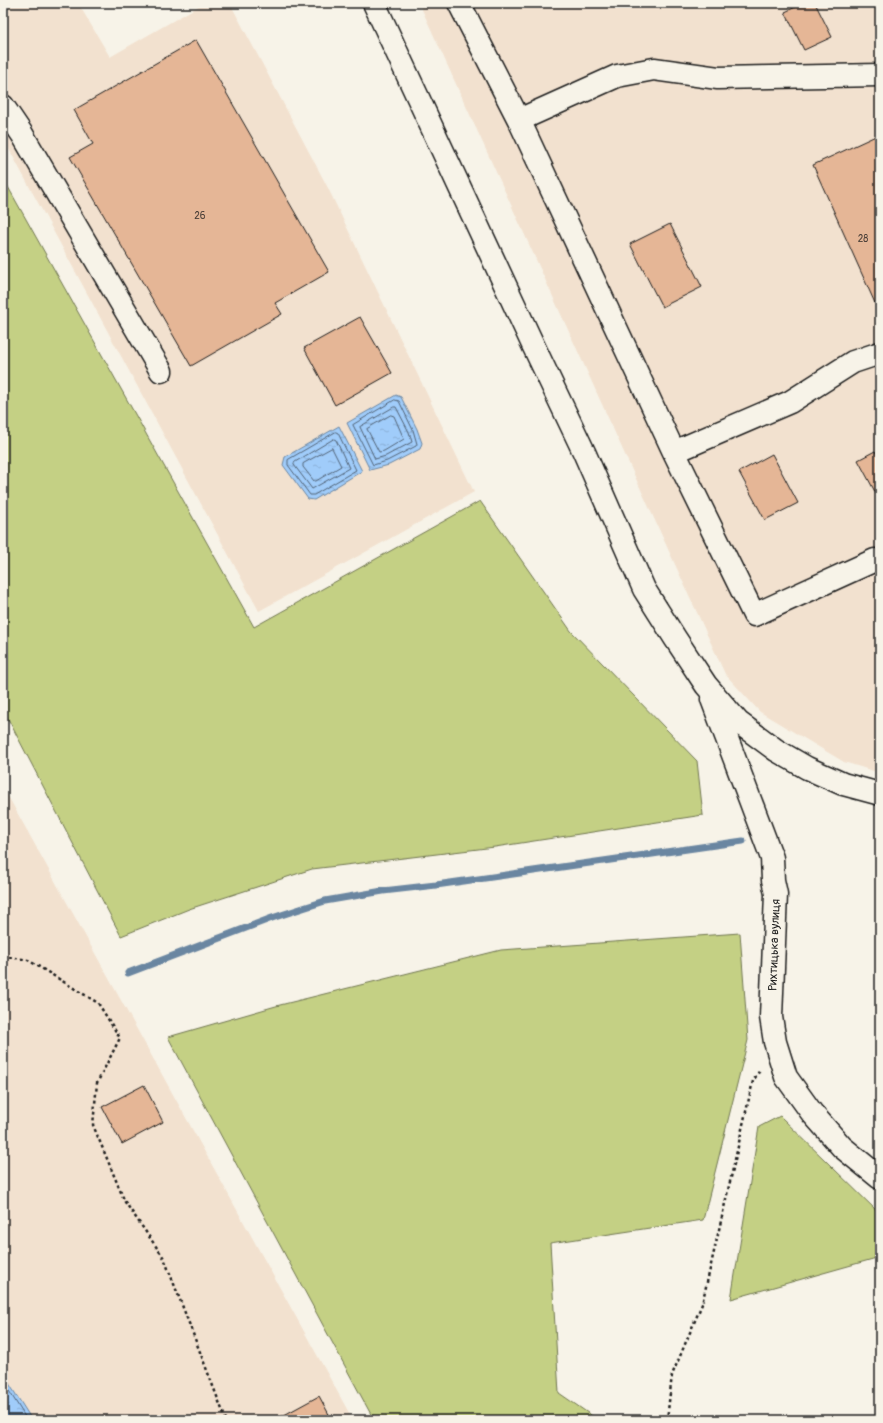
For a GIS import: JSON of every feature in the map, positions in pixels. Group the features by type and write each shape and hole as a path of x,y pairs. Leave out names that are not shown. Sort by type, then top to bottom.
{"street":[{"path":"374,3 584,452 644,589 675,638 706,685 738,722 776,750 807,768 843,784 880,794"},
{"path":"459,3 519,120 674,452 754,615 875,560"},
{"path":"519,120 617,76 654,69 718,78 880,75"},
{"path":"3,106 22,134 161,371"},
{"path":"674,452 790,402 853,362 880,353"},
{"name":"Рихтицька вулиця","path":"706,685 772,858 773,880 776,894 771,1018 775,1042 786,1077 812,1113 842,1147 880,1178"}],"path":[{"path":"3,956 28,960 98,1003 120,1038 97,1083 94,1125 125,1202 164,1258 226,1420"},
{"path":"667,1420 672,1375 702,1304 753,1081 775,1042"}],"shaded area":[{"path":"3,3 78,3 110,57 204,3 230,3 327,186 474,492 259,611 3,138"},
{"path":"419,3 880,3 880,773 844,762 760,712 725,674"},
{"path":"3,787 353,1420 3,1420"}],"green space":[{"path":"3,178 254,627 480,501 571,631 697,761 703,815 495,847 312,869 189,909 121,936 3,709"},
{"path":"740,933 748,1040 703,1220 550,1243 559,1393 598,1420 374,1420 168,1037 276,1006 501,950"},
{"path":"780,1116 880,1214 880,1257 731,1299 759,1127"}],"water":[{"path":"396,395 401,397 417,429 422,443 420,449 389,465 370,470 347,423"},
{"path":"339,426 362,471 314,500 308,499 283,465 285,457"},
{"path":"3,1374 32,1420 3,1420"}],"building":[{"path":"804,3 815,3 832,37 804,50 785,12"},
{"path":"196,40 329,272 275,303 282,314 191,366 70,157 93,144 74,110"},
{"path":"880,134 880,311 879,312 813,165"},
{"path":"670,224 702,287 662,307 630,244"},
{"path":"360,317 392,373 335,405 304,348"},
{"path":"875,451 880,460 880,501 858,460"},
{"path":"772,454 798,503 765,520 739,472"},
{"path":"144,1085 163,1122 122,1144 102,1107"},
{"path":"319,1396 332,1420 275,1420"}],"waterway":[{"path":"128,973 272,918 325,901 383,891 436,885 743,841"}]}
